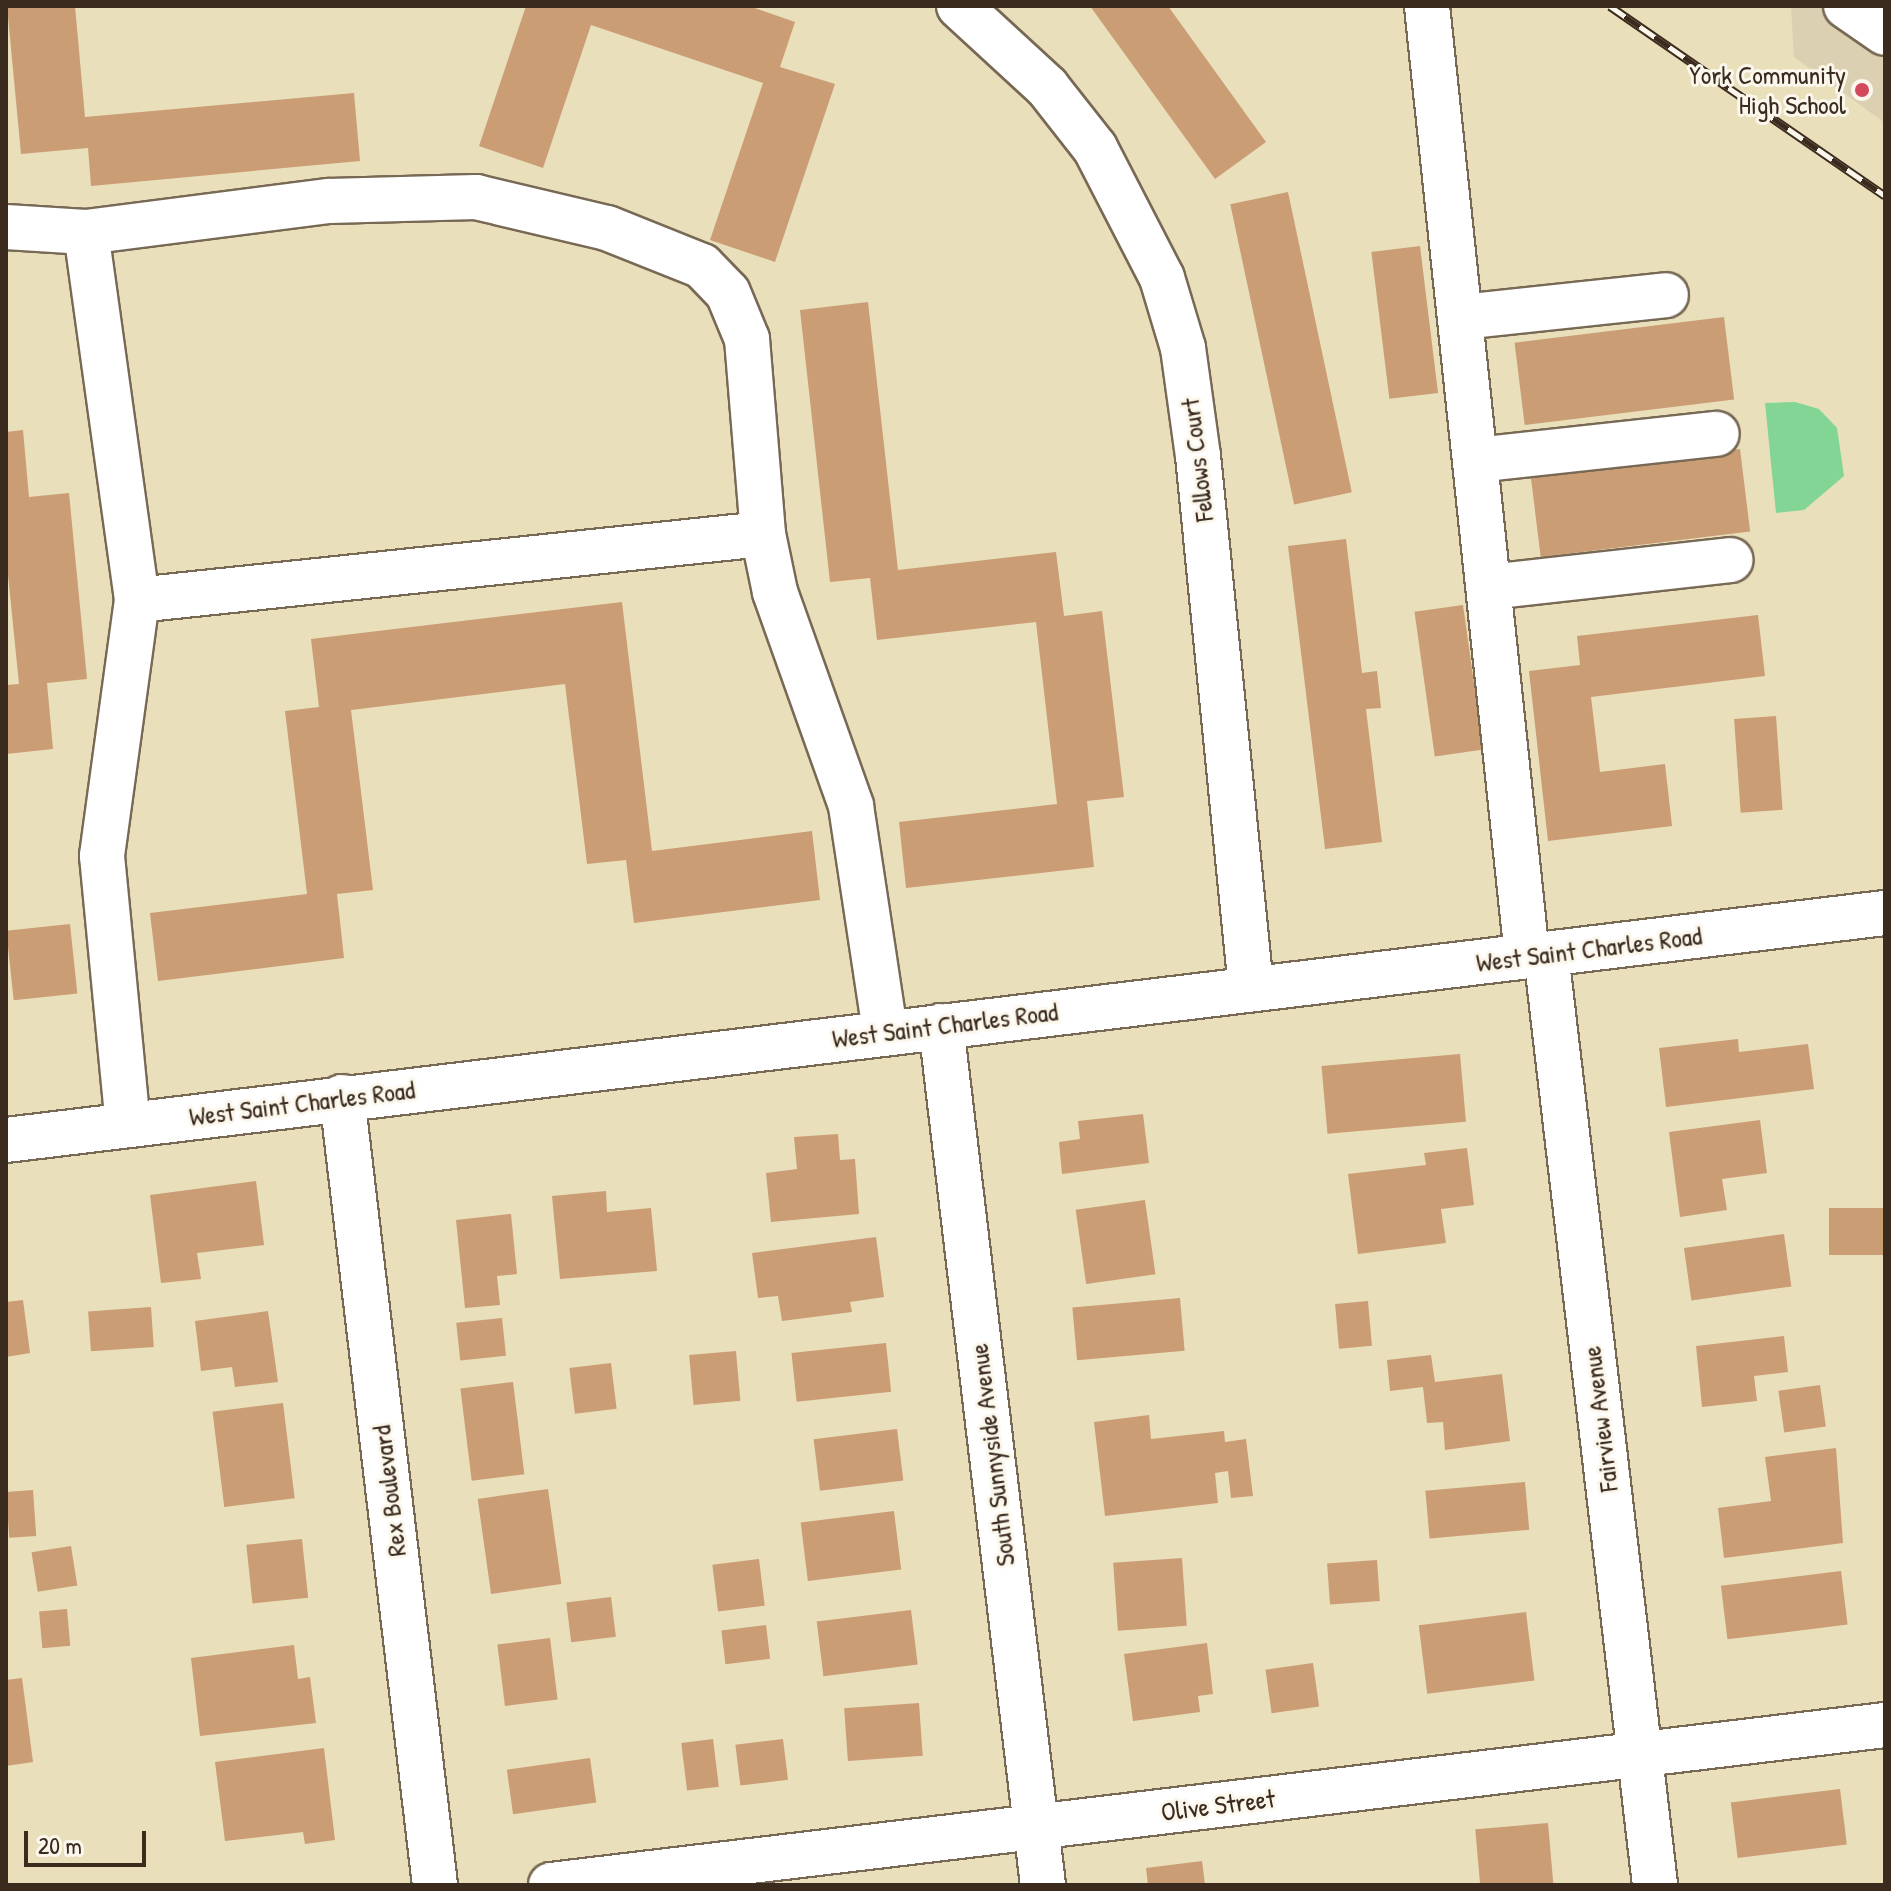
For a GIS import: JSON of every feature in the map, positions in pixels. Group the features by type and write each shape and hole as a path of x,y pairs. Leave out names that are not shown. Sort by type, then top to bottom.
{"street":[{"name":"Fellows Court","path":"959,6 1047,87 1095,148 1140,226 1166,292 1198,456 1251,988"},
{"path":"1427,6 1490,587 1536,955"},
{"path":"1846,6 1885,33"},
{"path":"6,227 86,232 329,201 476,197 607,228 702,266 728,293 747,339 763,534 775,592 851,806 885,1032"},
{"path":"86,232 137,600 102,856 128,1124"},
{"path":"1461,317 1666,295"},
{"path":"1476,460 1717,434"},
{"path":"137,600 763,534"},
{"path":"1490,587 1730,560"},
{"name":"West Saint Charles Road","path":"6,1140 1885,913"},
{"name":"Fairview Avenue","path":"1536,955 1655,1885"},
{"name":"South Sunnyside Avenue","path":"941,1026 1043,1885"},
{"name":"Rex Boulevard","path":"342,1097 435,1885"},
{"name":"Olive Street","path":"551,1885 1885,1725"}],"shaded area":[{"name":"York Community High School","path":"1791,6 1885,6 1885,123 1794,57"}],"green space":[{"path":"1795,402 1819,409 1837,428 1844,476 1804,510 1776,513 1765,403"}],"building":[{"path":"7,6 75,6 85,117 354,93 360,161 91,186 88,148 21,154"},
{"path":"526,6 749,6 795,22 780,67 835,84 775,262 710,240 763,83 591,25 543,168 479,146"},
{"path":"1090,6 1168,6 1266,142 1215,179"},
{"path":"1288,192 1352,492 1294,505 1230,204"},
{"path":"1420,246 1438,393 1389,399 1371,252"},
{"path":"868,302 898,570 1056,552 1064,616 1102,611 1124,797 1087,801 1094,867 906,888 899,822 1057,804 1036,622 877,640 870,578 830,582 800,310"},
{"path":"1724,317 1734,399 1525,425 1515,343"},
{"path":"23,430 29,497 69,493 87,679 47,683 53,749 6,754 6,685 19,684 6,555 6,432"},
{"path":"1740,449 1750,531 1541,557 1531,475"},
{"path":"1346,539 1362,673 1377,671 1381,708 1366,709 1382,842 1325,849 1288,546"},
{"path":"622,602 652,851 812,831 820,900 634,923 626,860 587,864 565,684 351,710 373,890 337,894 344,958 158,981 150,913 307,894 285,711 319,707 311,639"},
{"path":"1463,605 1483,750 1435,756 1414,612"},
{"path":"1758,615 1765,676 1591,697 1600,772 1665,764 1672,826 1548,841 1529,671 1580,665 1577,636"},
{"path":"1776,716 1783,810 1741,813 1734,719"},
{"path":"70,924 77,994 14,1000 6,931"},
{"path":"1738,1039 1739,1052 1808,1044 1814,1089 1666,1107 1659,1048"},
{"path":"1460,1054 1466,1122 1327,1134 1322,1066"},
{"path":"1143,1114 1149,1163 1062,1174 1059,1142 1080,1139 1078,1121"},
{"path":"1760,1120 1767,1173 1722,1179 1727,1210 1680,1217 1669,1132"},
{"path":"838,1134 840,1160 855,1159 859,1214 771,1222 766,1173 797,1169 794,1137"},
{"path":"1467,1148 1474,1205 1441,1209 1446,1243 1358,1254 1348,1174 1426,1165 1424,1153"},
{"path":"256,1181 264,1245 197,1253 201,1279 161,1283 150,1195"},
{"path":"606,1191 607,1212 651,1208 657,1271 560,1279 552,1196"},
{"path":"1145,1200 1155,1274 1086,1284 1076,1210"},
{"path":"1829,1208 1885,1208 1885,1255 1829,1255"},
{"path":"511,1214 517,1274 497,1276 500,1305 465,1308 456,1220"},
{"path":"1784,1234 1791,1286 1691,1301 1684,1248"},
{"path":"876,1237 884,1297 850,1302 852,1312 782,1321 778,1296 758,1298 752,1253"},
{"path":"1180,1298 1185,1351 1077,1360 1072,1307"},
{"path":"23,1300 30,1353 6,1357 6,1302"},
{"path":"1368,1301 1372,1346 1339,1349 1335,1304"},
{"path":"151,1307 154,1347 91,1351 88,1311"},
{"path":"268,1311 278,1382 235,1387 232,1367 201,1371 195,1321"},
{"path":"502,1318 506,1356 460,1361 456,1323"},
{"path":"1784,1336 1788,1372 1754,1376 1757,1401 1702,1407 1696,1346"},
{"path":"886,1343 891,1392 797,1402 792,1353"},
{"path":"736,1351 740,1401 694,1405 689,1355"},
{"path":"1431,1355 1435,1382 1502,1374 1510,1441 1445,1450 1443,1422 1427,1423 1423,1387 1390,1391 1387,1360"},
{"path":"611,1363 617,1409 575,1414 569,1368"},
{"path":"513,1382 524,1474 472,1481 460,1388"},
{"path":"1820,1385 1826,1427 1784,1432 1778,1391"},
{"path":"283,1403 295,1498 224,1507 213,1412"},
{"path":"1149,1415 1151,1439 1224,1431 1225,1442 1246,1439 1253,1496 1231,1498 1228,1471 1215,1473 1218,1503 1105,1516 1094,1422"},
{"path":"897,1429 903,1481 820,1491 814,1439"},
{"path":"1836,1448 1843,1543 1724,1558 1718,1508 1771,1501 1765,1457"},
{"path":"1525,1482 1529,1530 1430,1539 1425,1491"},
{"path":"548,1489 561,1584 491,1594 478,1499"},
{"path":"33,1490 36,1536 9,1538 6,1492"},
{"path":"894,1511 901,1570 808,1581 801,1522"},
{"path":"302,1539 308,1598 252,1604 246,1545"},
{"path":"71,1546 77,1586 38,1592 31,1552"},
{"path":"1182,1558 1187,1626 1118,1631 1113,1563"},
{"path":"759,1559 765,1606 718,1611 712,1565"},
{"path":"1377,1560 1380,1601 1330,1604 1327,1563"},
{"path":"1841,1571 1848,1625 1727,1639 1721,1586"},
{"path":"611,1597 616,1637 571,1642 566,1602"},
{"path":"67,1609 70,1646 42,1648 39,1611"},
{"path":"911,1610 918,1665 823,1676 817,1622"},
{"path":"1526,1612 1534,1680 1427,1694 1419,1625"},
{"path":"766,1625 770,1659 725,1664 721,1630"},
{"path":"550,1638 558,1700 505,1706 497,1644"},
{"path":"1207,1643 1213,1694 1198,1696 1200,1712 1133,1721 1124,1654"},
{"path":"294,1645 298,1679 310,1677 316,1723 200,1736 191,1658"},
{"path":"1313,1663 1319,1707 1272,1713 1265,1670"},
{"path":"22,1678 33,1762 6,1766 6,1680"},
{"path":"919,1703 923,1756 848,1761 844,1708"},
{"path":"713,1739 719,1787 687,1791 681,1743"},
{"path":"783,1739 788,1780 740,1786 735,1745"},
{"path":"324,1748 335,1840 305,1844 303,1832 225,1841 215,1762"},
{"path":"590,1758 596,1803 513,1814 507,1770"},
{"path":"1840,1789 1847,1845 1738,1858 1731,1802"},
{"path":"1548,1823 1553,1885 1480,1885 1475,1829"},
{"path":"1202,1861 1205,1885 1148,1885 1146,1868"}],"railway":[{"path":"1610,6 1885,196"}],"place":[{"name":"York Community High School","path":"1862,90"}]}
